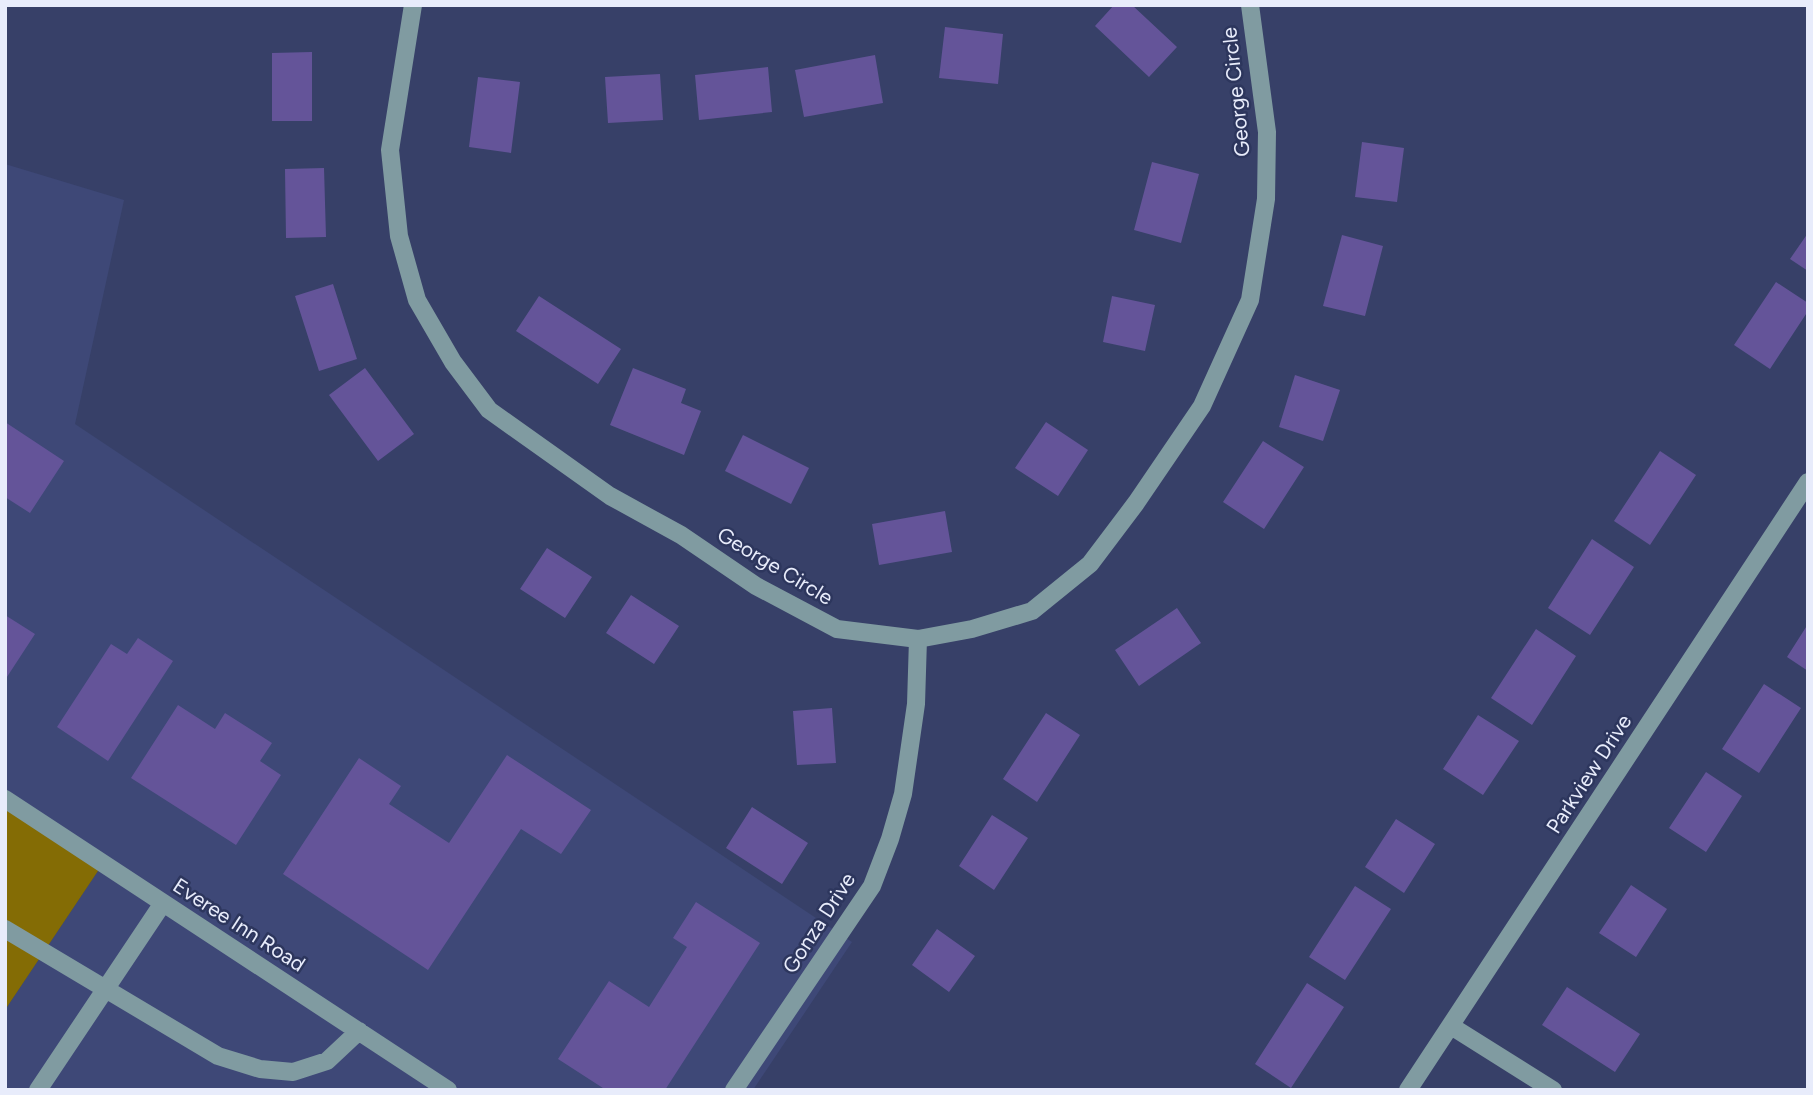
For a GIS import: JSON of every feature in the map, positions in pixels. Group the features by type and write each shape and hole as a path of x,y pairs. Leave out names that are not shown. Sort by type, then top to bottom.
{"street":[{"name":"George Circle","path":"413,5 390,149 399,236 417,300 453,362 489,410 610,496 681,535 757,586 836,629 918,639 972,629 1032,611 1090,564 1136,503 1202,405 1250,300 1266,200 1267,132 1250,5"},
{"name":"Parkview Drive","path":"1408,1090 1808,482"},
{"name":"Gonza Drive","path":"734,1090 872,886 890,839 903,793 916,704 918,639"},
{"name":"Everee Inn Road","path":"5,799 448,1090"},
{"path":"38,1090 163,903"},
{"path":"5,929 218,1056 260,1069 293,1072 327,1061 359,1031"},
{"path":"1451,1027 1553,1090"}],"shaded area":[{"path":"5,164 124,200 75,424 852,942 753,1090 5,1090 5,1010 100,868 5,806"},
{"path":"5,806 100,868 5,1010"}],"building":[{"path":"1114,5 1132,5 1177,47 1149,77 1095,26"},
{"path":"945,27 1003,34 998,84 939,78"},
{"path":"312,52 312,121 272,121 272,53"},
{"path":"875,55 883,103 804,117 795,70"},
{"path":"768,67 772,112 699,120 695,75"},
{"path":"660,74 663,120 608,123 605,77"},
{"path":"478,77 520,82 511,153 469,147"},
{"path":"1362,142 1404,148 1397,202 1355,197"},
{"path":"1152,162 1199,174 1181,243 1134,230"},
{"path":"324,168 326,237 286,238 285,169"},
{"path":"1808,233 1808,271 1790,259"},
{"path":"1342,235 1383,246 1365,316 1323,306"},
{"path":"1776,282 1808,303 1808,311 1770,369 1734,345"},
{"path":"333,284 357,359 319,371 295,296"},
{"path":"539,296 621,349 598,384 516,331"},
{"path":"1112,296 1155,305 1145,351 1103,342"},
{"path":"365,368 414,434 378,461 329,395"},
{"path":"633,368 686,389 681,403 701,411 684,455 610,425"},
{"path":"1295,375 1340,390 1323,441 1279,427"},
{"path":"5,422 64,461 30,513 5,497"},
{"path":"1046,422 1088,450 1058,496 1015,468"},
{"path":"743,435 809,468 791,504 725,471"},
{"path":"1263,441 1304,467 1264,529 1223,502"},
{"path":"1660,451 1696,475 1650,545 1614,521"},
{"path":"945,511 952,552 879,565 872,524"},
{"path":"1592,539 1634,567 1590,635 1548,608"},
{"path":"547,548 592,577 565,618 520,589"},
{"path":"631,595 679,626 654,664 606,633"},
{"path":"1177,608 1201,643 1139,686 1115,650"},
{"path":"5,615 35,634 5,680"},
{"path":"1808,624 1808,671 1787,657"},
{"path":"1536,629 1576,656 1532,725 1491,698"},
{"path":"138,638 173,661 108,761 57,727 111,644 127,654"},
{"path":"1764,684 1801,708 1759,773 1722,749"},
{"path":"178,705 215,729 225,713 272,743 260,761 281,775 236,845 131,778"},
{"path":"832,708 836,763 797,765 793,711"},
{"path":"1046,713 1080,735 1037,802 1003,779"},
{"path":"1478,715 1519,741 1483,795 1443,769"},
{"path":"507,755 591,810 561,854 521,829 428,970 283,874 359,758 401,786 389,804 449,843"},
{"path":"1706,772 1742,796 1706,852 1669,828"},
{"path":"752,807 808,843 782,884 726,848"},
{"path":"992,815 1028,838 994,890 959,866"},
{"path":"1396,819 1435,844 1404,893 1365,867"},
{"path":"1631,885 1667,909 1636,957 1599,933"},
{"path":"1355,886 1391,909 1345,980 1309,957"},
{"path":"696,902 760,943 665,1090 606,1090 558,1059 609,981 649,1007 687,947 673,938"},
{"path":"937,929 975,956 949,992 912,965"},
{"path":"1307,983 1344,1007 1291,1088 1255,1064"},
{"path":"1567,987 1640,1034 1615,1072 1542,1025"}]}
